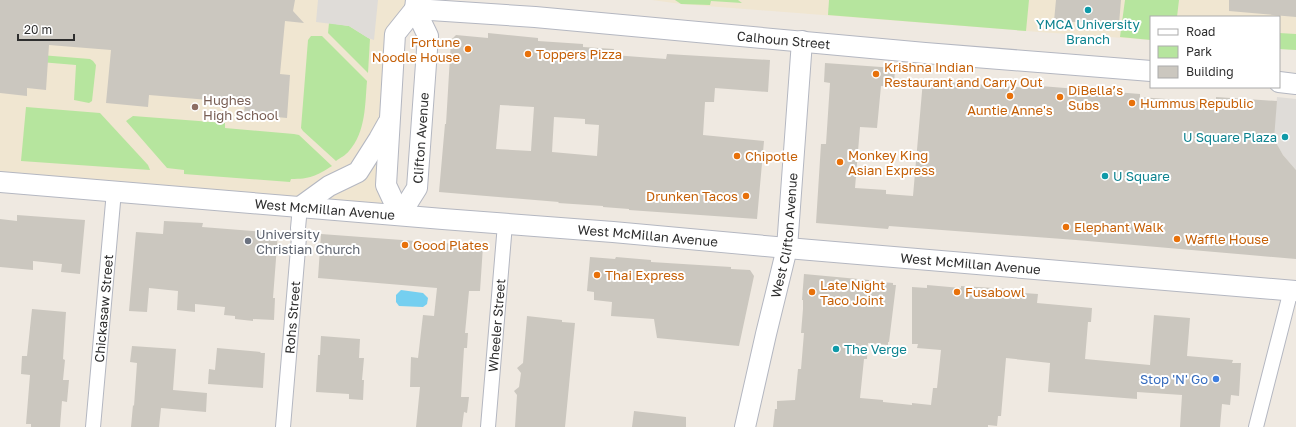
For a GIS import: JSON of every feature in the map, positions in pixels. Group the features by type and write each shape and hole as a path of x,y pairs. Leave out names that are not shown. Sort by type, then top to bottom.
{"main road":[{"name":"Calhoun Street","path":"416,5 925,53 1150,71"},
{"path":"400,215 386,185 395,34 416,5"},
{"name":"Clifton Avenue","path":"400,215 417,188 428,36 416,5"},
{"name":"West Clifton Avenue","path":"745,427 787,248 802,41"},
{"path":"1280,82 1296,84"},
{"path":"300,207 329,186 358,172 390,119"},
{"name":"West McMillan Avenue","path":"0,182 613,232 1293,291"}],"street":[{"name":"Chickasaw Street","path":"93,427 114,191"},
{"name":"Rohs Street","path":"282,427 299,237 298,228 300,207"},
{"name":"Wheeler Street","path":"488,427 505,224"},
{"path":"1256,427 1293,291"}],"shaded area":[{"name":"Hughes High School","path":"0,0 416,0 395,34 386,185 400,215 0,182"},
{"path":"318,0 378,0 374,40 349,26 316,22"},
{"path":"652,0 1296,0 1296,50 1280,49 1280,16 1150,16 1150,40 681,4"},
{"name":"U Square Plaza","path":"1277,97 1296,99 1296,170 1283,155 1271,131 1275,120"}],"green space":[{"path":"675,0 738,0 742,3 711,1 710,5 681,4"},
{"path":"829,0 1029,0 1026,31 828,15"},
{"path":"1125,0 1179,0 1177,16 1150,16 1150,40 1120,37"},
{"path":"329,23 349,26 370,39 368,73 328,33"},
{"path":"1280,33 1296,34 1296,50 1280,49"},
{"path":"311,36 322,36 367,81 364,118 359,135 348,152 336,161 301,128 308,40"},
{"path":"28,54 90,59 93,61 96,65 92,101 89,103 74,100 76,65 28,61"},
{"path":"26,107 100,113 148,165 150,170 21,161"},
{"path":"133,116 225,123 225,128 299,135 332,166 313,176 291,179 290,182 184,174 184,170 167,168 126,121"}],"water":[{"path":"401,290 423,293 428,298 427,304 423,307 399,306 396,302 396,295"}],"building":[{"name":"Hughes High School","path":"0,0 295,0 293,11 304,23 285,21 280,74 290,75 287,118 244,114 245,103 149,95 148,107 106,103 111,50 49,45 46,90 27,88 27,96 0,93"},
{"name":"YMCA University Branch","path":"1056,0 1121,0 1119,24 1054,21"},
{"path":"1229,0 1296,0 1296,17 1229,11"},
{"path":"488,33 538,38 538,41 583,44 583,47 614,49 613,55 666,59 667,54 770,60 768,92 715,88 714,102 705,102 703,135 764,141 757,219 629,210 603,206 439,192 446,124 451,40 456,35 488,38","holes":["500,105 534,107 531,151 496,149","554,117 585,119 585,124 599,125 597,156 552,152"]},
{"path":"825,63 895,68 894,87 881,86 877,128 860,127 855,188 886,190 886,194 913,196 923,80 1028,88 1028,85 1140,94 1140,97 1206,102 1206,99 1216,100 1216,97 1277,101 1274,139 1283,155 1296,170 1296,259 1076,240 889,226 888,229 816,223 821,144 826,144 830,83 824,82"},
{"path":"17,215 85,220 80,274 61,272 62,264 33,261 33,270 0,267 0,219 17,221"},
{"path":"164,221 203,223 202,227 278,233 273,298 275,298 274,320 253,319 253,321 235,319 235,316 224,315 225,307 195,304 195,312 177,310 178,291 149,288 147,312 129,311 136,232 163,234"},
{"path":"321,234 483,246 480,291 469,291 465,333 468,333 467,348 464,348 461,397 469,397 467,413 464,412 462,427 416,427 420,387 410,387 411,357 418,358 423,315 434,316 437,288 318,278"},
{"path":"590,257 615,259 616,257 651,260 651,262 731,267 731,269 750,270 754,276 739,346 657,338 654,319 611,316 612,302 594,300 594,292 587,291"},
{"name":"The Verge","path":"804,274 869,280 893,283 893,285 896,285 889,342 888,345 868,343 867,359 864,359 860,398 912,405 912,403 931,405 933,388 937,388 941,350 917,348 918,344 912,344 912,287 927,288 927,285 961,288 961,286 1010,289 1010,292 1038,294 1037,303 1092,308 1091,322 1088,322 1085,359 1150,365 1154,315 1190,318 1187,356 1233,360 1232,363 1241,363 1239,396 1231,395 1230,405 1222,404 1220,427 1180,427 1182,395 1137,392 1137,399 1048,392 1050,363 1006,358 1001,416 998,416 997,426 773,427 775,409 777,409 777,401 795,400 798,369 801,369 804,333 801,333"},
{"path":"32,309 66,312 63,380 69,380 67,402 62,401 60,427 31,427 31,424 26,424 30,375 21,374 22,356 27,356"},
{"path":"527,316 575,323 565,427 515,427 517,395 514,391 519,387 521,373 517,368 523,363"},
{"path":"321,336 360,339 359,358 364,358 362,380 364,380 363,400 349,399 349,394 316,392 318,355 320,355"},
{"path":"132,346 176,349 173,390 207,393 206,412 161,408 159,427 131,427 137,363 130,362"},
{"path":"217,348 265,353 263,388 208,384 209,369 215,370"},
{"path":"634,411 686,417 686,427 632,427"}],"place":[{"name":"YMCA University Branch","path":"1088,10"},
{"name":"Fortune Noodle House","path":"468,49"},
{"name":"Toppers Pizza","path":"528,54"},
{"name":"Krishna Indian Restaurant and Carry Out","path":"876,74"},
{"name":"Auntie Anne's","path":"1010,96"},
{"name":"DiBella’s Subs","path":"1060,97"},
{"name":"Hummus Republic","path":"1132,103"},
{"name":"Hughes High School","path":"195,107"},
{"name":"U Square Plaza","path":"1285,137"},
{"name":"Chipotle","path":"737,156"},
{"name":"Monkey King Asian Express","path":"840,162"},
{"name":"U Square","path":"1105,176"},
{"name":"Drunken Tacos","path":"746,196"},
{"name":"Elephant Walk","path":"1066,227"},
{"name":"Waffle House","path":"1177,239"},
{"name":"University Christian Church","path":"248,241"},
{"name":"Good Plates","path":"405,245"},
{"name":"Thai Express","path":"597,275"},
{"name":"Late Night Taco Joint","path":"812,292"},
{"name":"Fusabowl","path":"957,292"},
{"name":"The Verge","path":"836,349"},
{"name":"Stop 'N' Go","path":"1216,379"}]}
